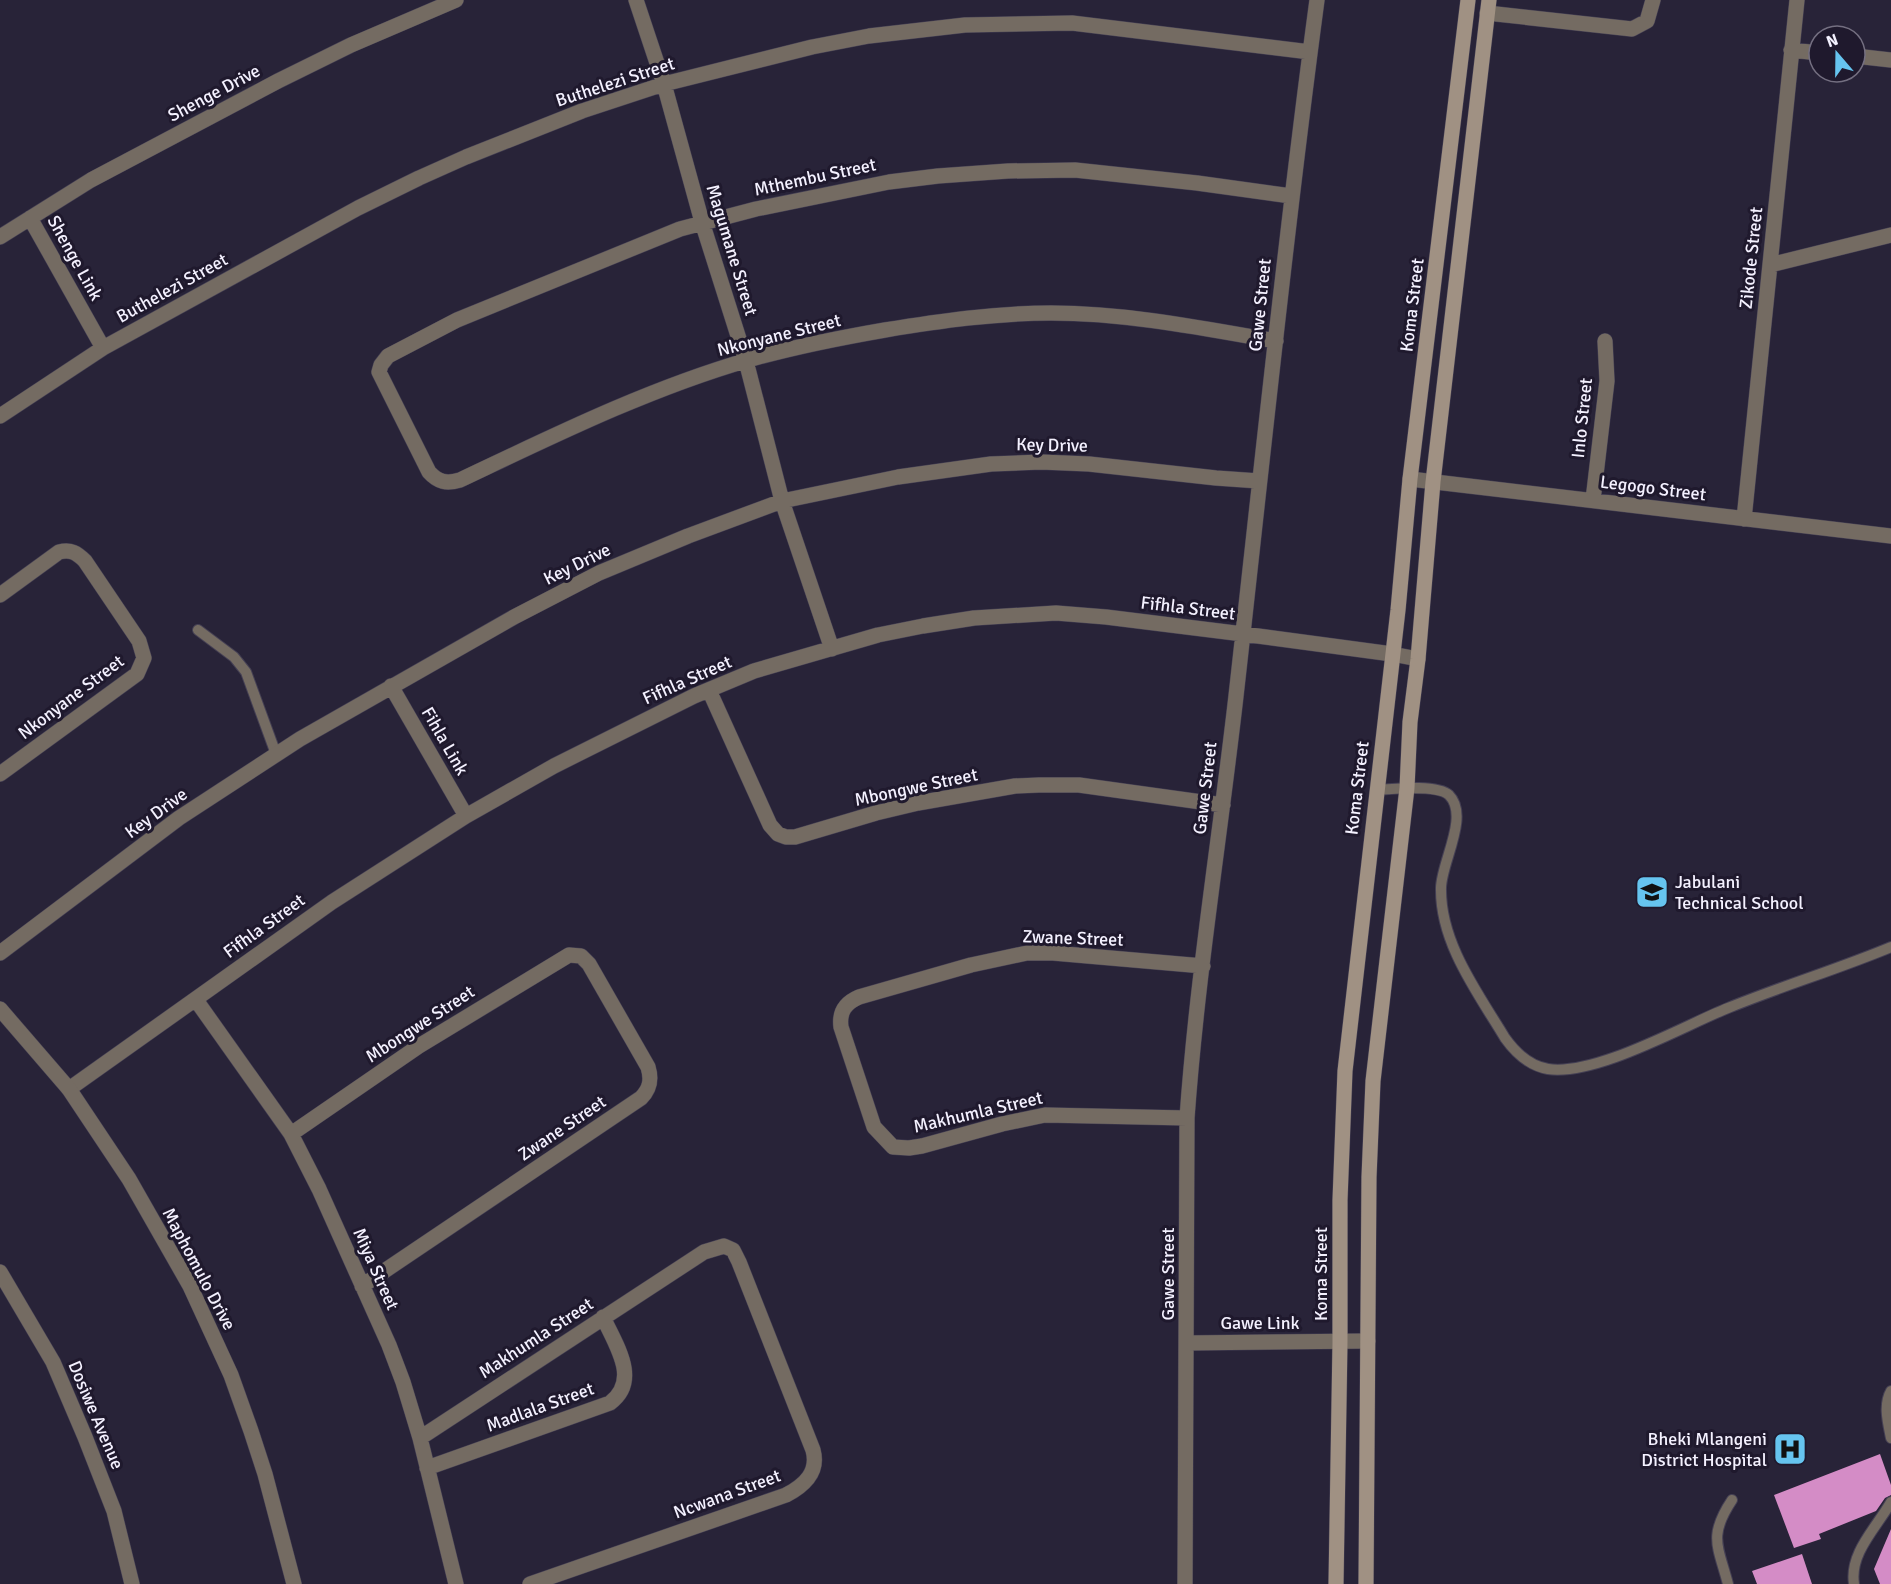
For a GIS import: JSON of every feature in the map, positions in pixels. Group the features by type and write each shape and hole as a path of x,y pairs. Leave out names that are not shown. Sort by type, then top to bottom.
{"main road":[{"name":"Koma Street","path":"1336,1584 1342,1116 1345,1071 1410,479 1468,0"},
{"path":"1366,1584 1369,1177 1373,1081 1407,788 1410,722 1418,659 1433,482 1488,7"}],"street":[{"name":"Shenge Drive","path":"0,237 91,180 278,81 351,45 456,0"},
{"name":"Magumane Street","path":"636,0 664,84 702,222 746,361 782,501 832,649"},
{"name":"Gawe Street","path":"1185,1584 1187,1118 1191,1062 1317,0"},
{"path":"1488,7 1627,30 1639,27 1647,21 1653,0"},
{"name":"Zikode Street","path":"1744,519 1797,0"},
{"name":"Buthelezi Street","path":"0,416 103,348 358,208 419,178 582,111 664,84 812,47 869,36 964,25 1072,23 1310,52"},
{"path":"1791,50 1807,52"},
{"path":"1867,57 1891,60"},
{"name":"Mthembu Street","path":"380,369 388,356 457,320 643,243 702,222 889,182 938,176 1045,169 1112,173 1292,196"},
{"name":"Shenge Link","path":"30,218 103,348"},
{"path":"1770,265 1891,235"},
{"name":"Nkonyane Street","path":"380,369 382,380 429,472 436,479 447,482 460,480 572,428 664,389 746,361 814,344 940,321 1052,313 1147,321 1276,341"},
{"name":"Inlo Street","path":"1593,500 1607,381 1605,341"},
{"name":"Key Drive","path":"0,953 179,818 276,754 514,617 600,573 688,536 782,501 938,470 991,464 1041,462 1089,464 1259,481"},
{"name":"Legogo Street","path":"1410,479 1891,536"},
{"name":"Nkonyane Street","path":"0,596 59,552 76,552 85,561 139,641 144,654 143,663 137,674 0,774"},
{"name":"Fifhla Street","path":"69,1089 332,902 466,816 554,766 709,690 754,671 878,635 974,618 1056,613 1243,634 1418,659"},
{"name":"Fihla Link","path":"391,686 466,816"},
{"name":"Mbongwe Street","path":"709,690 770,825 778,834 786,837 801,836 918,803 1015,786 1079,785 1223,805"},
{"name":"Zwane Street","path":"843,1010 851,1001 859,997 1013,955 1053,953 1203,966"},
{"name":"Mbongwe Street","path":"291,1134 419,1046 556,962 574,955"},
{"name":"Zwane Street","path":"362,1286 632,1105 646,1093 651,1078 648,1067 589,964 583,958 574,955"},
{"name":"Miya Street","path":"196,1000 291,1134 319,1189 403,1382 420,1438 456,1584"},
{"name":"Maphomulo Drive","path":"0,1009 69,1089 129,1179 189,1286 226,1365 252,1431 294,1584"},
{"name":"Makhumla Street","path":"843,1010 841,1027 874,1127 893,1147 922,1146 1045,1115 1187,1118"},
{"name":"Makhumla Street","path":"420,1438 704,1252 724,1246 733,1250 736,1255"},
{"name":"Ncwana Street","path":"530,1584 786,1495 799,1488 809,1477 815,1465 813,1450 736,1255"},
{"name":"Dosiwe Avenue","path":"0,1272 53,1362 89,1447 114,1511 132,1584"},
{"name":"Madlala Street","path":"427,1468 616,1398 622,1391 626,1373 603,1317"},
{"name":"Gawe Link","path":"1187,1343 1368,1341"}],"lane":[{"path":"198,630 234,657 246,672 276,754"},
{"path":"1377,790 1407,788 1443,791 1452,799 1456,823 1441,889 1447,930 1456,951 1514,1051 1530,1062 1547,1069 1567,1070 1594,1064 1664,1037 1728,1008 1891,947"},
{"path":"1891,1391 1887,1410 1891,1438"},
{"path":"1728,1584 1716,1542 1720,1519 1732,1500"},
{"path":"1854,1584 1852,1573 1865,1541 1891,1502"}],"building":[{"path":"1880,1454 1891,1485 1891,1495 1885,1498 1876,1511 1819,1534 1821,1539 1794,1548 1774,1495"},
{"path":"1891,1529 1891,1584 1880,1584 1874,1569"},
{"path":"1802,1554 1812,1584 1757,1584 1752,1571"}],"place":[{"name":"Jabulani Technical School","path":"1652,892"},
{"name":"Bheki Mlangeni District Hospital","path":"1790,1449"}]}
